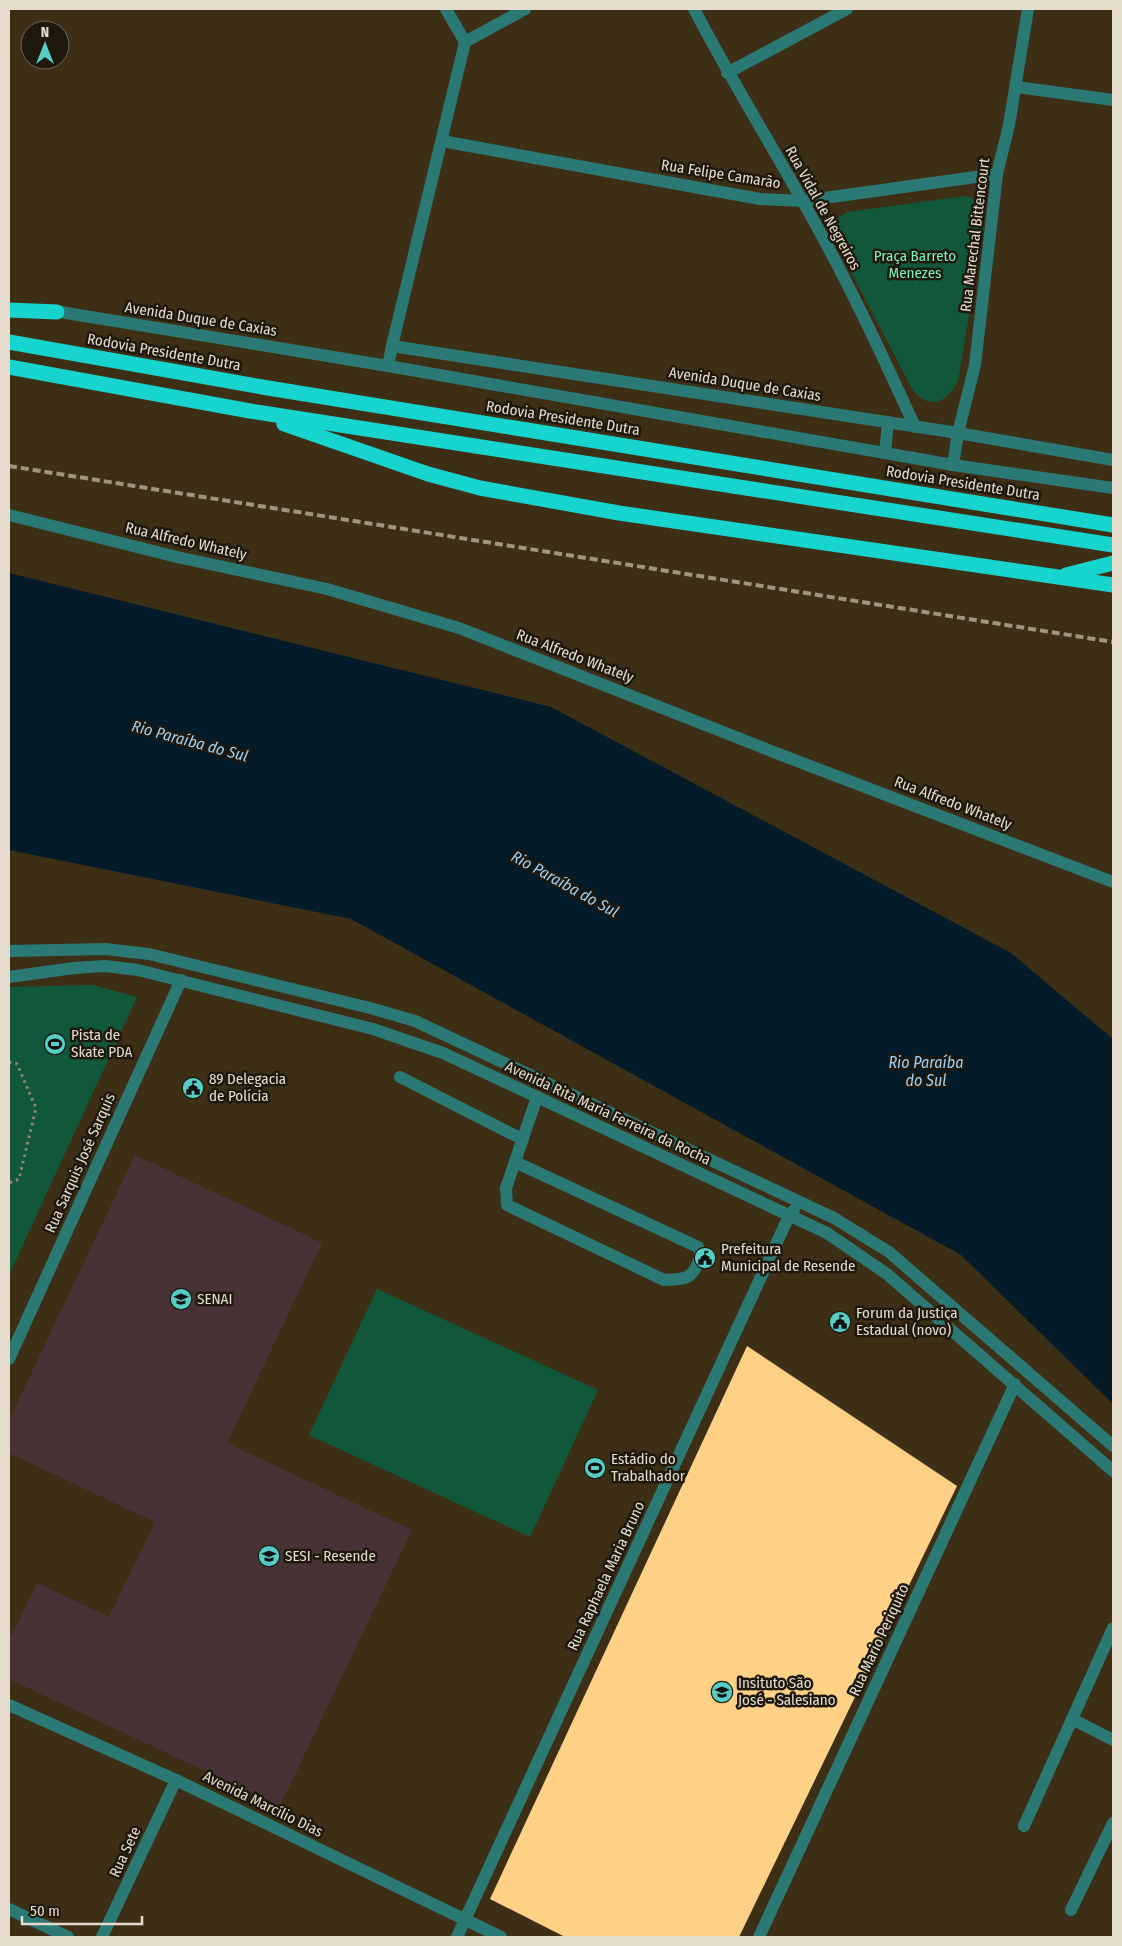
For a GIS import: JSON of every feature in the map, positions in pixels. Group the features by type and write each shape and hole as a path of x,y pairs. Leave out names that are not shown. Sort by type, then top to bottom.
{"highway":[{"path":"9,310 57,312"},
{"name":"Rodovia Presidente Dutra","path":"9,342 268,388 1113,525"},
{"path":"9,367 250,411 1113,545"},
{"path":"250,411 428,474 480,488 619,513 1113,585"},
{"path":"1060,576 1113,563"}],"street":[{"path":"388,366 464,42 446,9"},
{"path":"464,42 525,9"},
{"name":"Rua Vidal de Negreiros","path":"694,9 727,73 803,200 915,426"},
{"path":"727,73 847,9"},
{"name":"Rua Marechal Bittencourt","path":"953,464 958,433 975,365 997,174 1009,125 1028,9"},
{"path":"1016,87 1113,100"},
{"name":"Rua Felipe Camarão","path":"442,141 760,199 803,200 997,174"},
{"name":"Avenida Duque de Caxias","path":"9,304 388,366 885,453 1113,488"},
{"name":"Avenida Duque de Caxias","path":"392,346 915,426 1113,460"},
{"path":"885,453 888,422"},
{"name":"Rua Alfredo Whately","path":"9,514 177,557 327,589 459,628 784,756 1113,882"},
{"name":"Avenida Rita Maria Ferreira da Rocha","path":"9,951 105,949 149,954 370,1008 415,1021 834,1218 889,1252 1113,1446"},
{"name":"Avenida Rita Maria Ferreira da Rocha","path":"9,977 105,966 138,970 373,1029 443,1053 827,1233 887,1274 1113,1471"},
{"name":"Rua Sarquis José Sarquis","path":"9,1359 181,980"},
{"path":"400,1078 522,1139"},
{"path":"515,1162 698,1247 702,1255 696,1270 683,1279 664,1280 507,1205 506,1188 537,1097"},
{"name":"Rua Raphaela Maria Bruno","path":"457,1937 789,1216 800,1202"},
{"name":"Rua Mario Periquito","path":"759,1937 1015,1384"},
{"path":"1024,1826 1113,1628"},
{"name":"Avenida Marcílio Dias","path":"9,1705 176,1780 501,1937"},
{"path":"1072,1719 1113,1740"},
{"name":"Rua Sete","path":"102,1937 176,1780"},
{"path":"1072,1910 1113,1823"},
{"path":"9,1909 68,1937"}],"path":[{"path":"9,1062 17,1064 36,1108 19,1179 9,1183"}],"shaded area":[{"name":"SESI - Resende","path":"135,1155 322,1243 227,1443 412,1530 280,1806 9,1679 9,1641 37,1583 109,1617 155,1522 9,1453 9,1420"}],"green space":[{"name":"Praça Barreto Menezes","path":"965,196 976,201 981,209 983,232 958,381 949,395 937,402 931,402 918,396 912,389 831,233 835,220 847,212"},
{"path":"93,985 137,997 9,1275 9,987"},
{"path":"377,1289 598,1390 530,1537 309,1435"}],"water":[{"name":"Rio Paraíba do Sul","path":"9,573 551,707 1011,953 1113,1039 1113,1404 961,1255 351,919 9,850"}],"building":[{"name":"Insituto São José - Salesiano","path":"747,1346 957,1486 739,1937 565,1937 490,1899"}],"railway":[{"path":"9,466 1113,642"}],"place":[{"name":"Pista de Skate PDA","path":"55,1044"},
{"name":"89 Delegacia de Polícia","path":"193,1088"},
{"name":"Prefeitura Municipal de Resende","path":"705,1258"},
{"name":"SENAI","path":"181,1299"},
{"name":"Forum da Justiça Estadual (novo)","path":"840,1322"},
{"name":"Estádio do Trabalhador","path":"595,1468"},
{"name":"SESI - Resende","path":"269,1556"},
{"name":"Insituto São José - Salesiano","path":"722,1692"}]}
